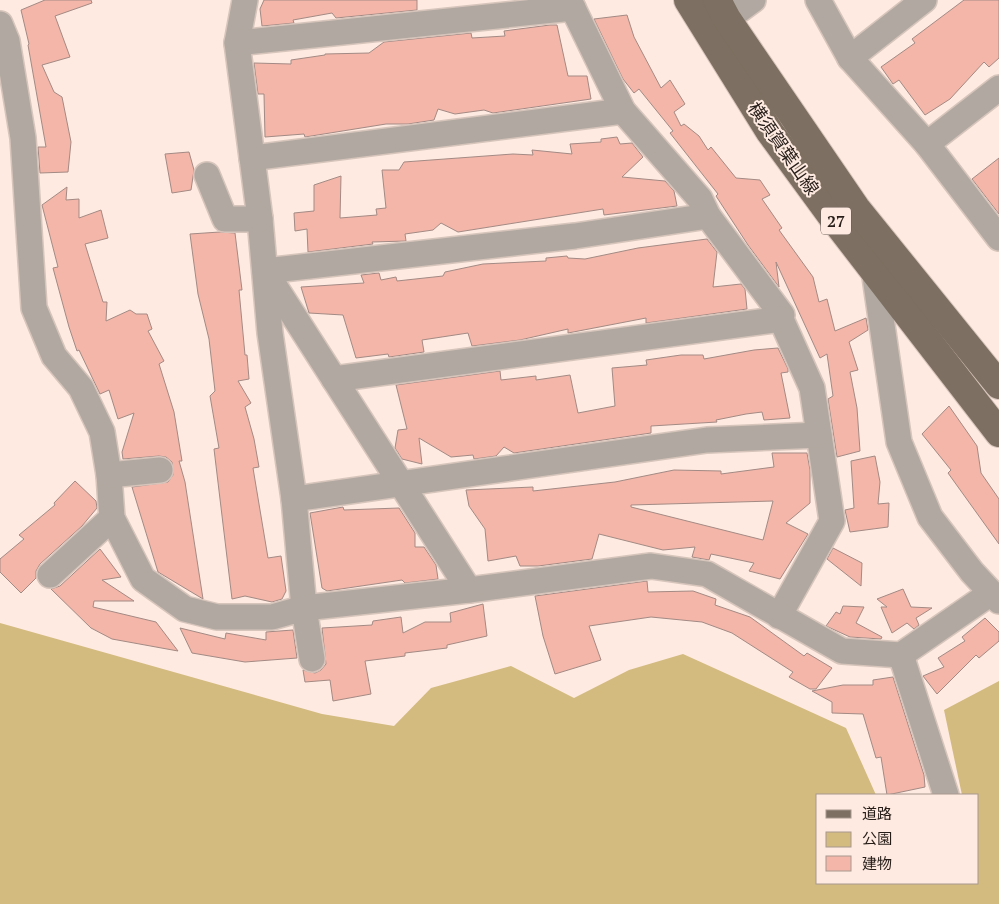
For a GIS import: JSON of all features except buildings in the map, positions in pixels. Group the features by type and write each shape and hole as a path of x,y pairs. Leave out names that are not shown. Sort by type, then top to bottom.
{"main road":[{"name":"横須賀葉山線","path":"688,0 770,132 999,433"},
{"name":"横須賀葉山線","path":"722,10 856,208 996,374"}],"street":[{"path":"245,0 237,43 260,219 270,333 294,499 304,608 312,659"},
{"path":"722,10 753,0"},
{"path":"818,0 850,58 927,144 996,229"},
{"path":"850,58 924,0"},
{"path":"237,43 571,4 623,112 700,199 708,216 782,315 781,319 812,388 832,521 779,616"},
{"path":"0,24 7,41 23,138 34,308 54,356 81,388 102,432 109,475 112,518 143,579 185,608 217,617 272,617 304,608 469,590 651,566 707,574 842,651 901,655 995,597 930,517 899,442 874,270"},
{"path":"927,144 999,88"},
{"path":"252,158 623,112"},
{"path":"207,175 225,219 260,219"},
{"path":"265,271 575,236 708,216"},
{"path":"265,271 469,590"},
{"path":"334,379 781,319"},
{"path":"294,499 707,440 819,435"},
{"path":"109,475 160,470"},
{"path":"50,574 112,518"},
{"path":"901,655 946,794"}],"green space":[{"path":"0,623 322,714 394,726 431,688 511,666 574,698 629,670 683,654 846,728 876,794 816,794 816,884 979,884 979,794 962,794 944,710 999,681 999,904 0,904"}]}
